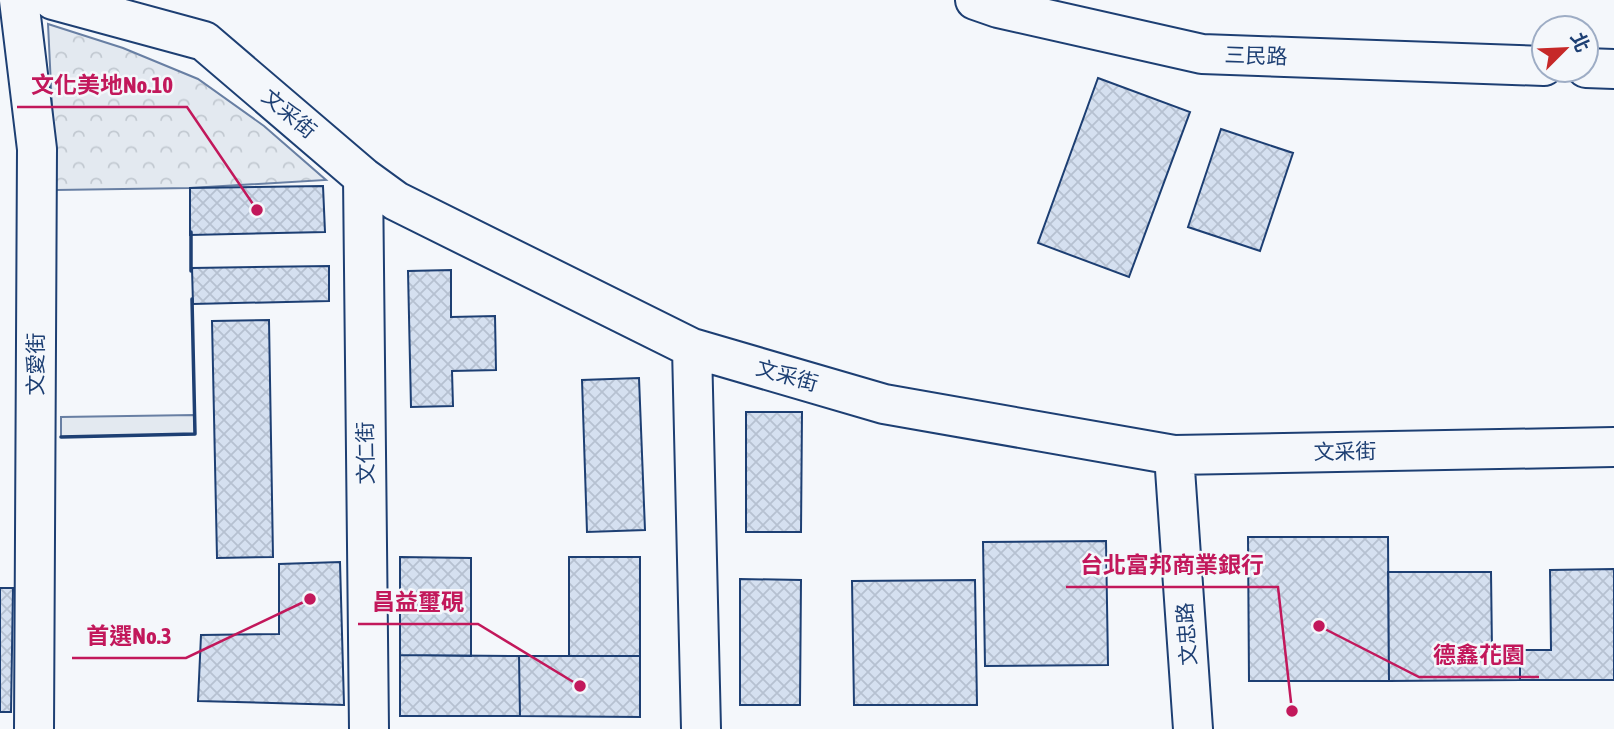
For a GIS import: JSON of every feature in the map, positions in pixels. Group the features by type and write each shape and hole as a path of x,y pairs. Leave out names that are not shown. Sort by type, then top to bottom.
{"street":[{"name":"文愛街","path":"19,0 37,149 34,729"},
{"name":"文采街","path":"53,0 204,41 363,177 396,201 692,348 884,404 1174,455 1614,447"},
{"name":"三民路","path":"991,3 1202,54 1530,66"},
{"name":"文仁街","path":"363,177 369,729"},
{"path":"692,348 701,729"},
{"name":"文忠路","path":"1174,455 1193,729"}],"green space":[{"path":"48,24 123,48 198,79 264,126 326,180 190,188 56,190"},
{"path":"194,415 195,434 61,437 61,417"}],"building":[{"path":"1098,78 1190,112 1129,277 1038,243"},
{"path":"1221,129 1293,153 1260,251 1188,227"},
{"path":"323,186 325,232 190,235 190,188"},
{"path":"329,266 329,301 193,304 192,268"},
{"path":"451,270 451,317 495,316 496,370 452,371 453,406 411,407 408,271"},
{"path":"269,320 273,557 217,558 212,321"},
{"path":"639,378 645,530 587,532 582,380"},
{"path":"746,412 802,412 801,532 746,532"},
{"path":"1248,537 1388,537 1389,681 1249,681"},
{"path":"1106,541 1108,665 985,666 983,542"},
{"path":"400,557 471,558 471,656 400,655"},
{"path":"569,557 640,557 640,656 569,656"},
{"path":"340,562 344,705 198,701 201,635 279,634 279,564"},
{"path":"1614,569 1614,680 1520,680 1520,650 1551,650 1550,570"},
{"path":"1388,572 1491,572 1492,650 1520,650 1520,680 1389,681"},
{"path":"740,579 801,580 800,705 740,705"},
{"path":"975,580 977,705 854,705 852,581"},
{"path":"0,588 13,588 11,712 0,712"},
{"path":"400,655 519,656 520,716 400,716"},
{"path":"519,656 640,656 640,717 520,716"}],"wall":[{"path":"191,232 191,271"},
{"path":"61,437 195,434 192,299"}],"place":[{"name":"文化美地No.10","path":"257,210"},
{"name":"首選No.3","path":"310,599"},
{"name":"德鑫花園","path":"1319,626"},
{"name":"昌益璽硯","path":"580,686"},
{"name":"台北富邦商業銀行","path":"1292,711"}]}
